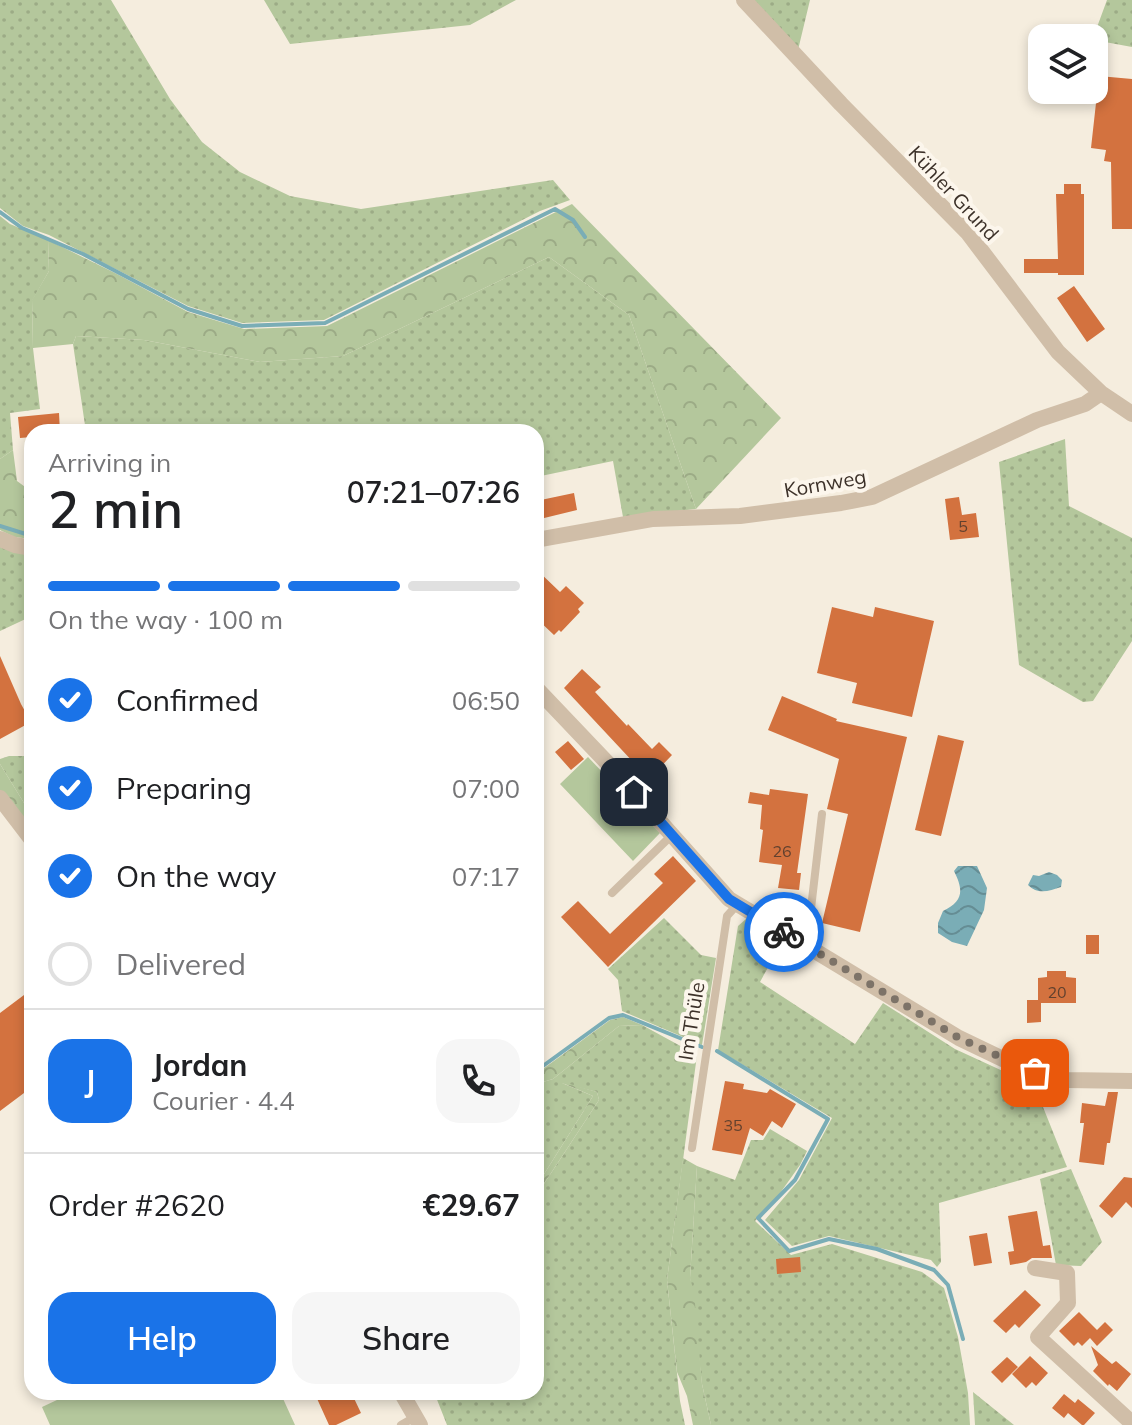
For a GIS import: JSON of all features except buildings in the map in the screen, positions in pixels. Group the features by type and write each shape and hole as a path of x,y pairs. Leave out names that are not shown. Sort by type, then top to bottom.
{"street":[{"name":"Kühler Grund","path":"744,0 968,233 1058,352 1101,393 1132,414"},
{"name":"Kornweg","path":"544,539 653,519 740,516 872,497 1022,426 1085,404 1101,393"},
{"path":"0,539 24,547"},
{"path":"544,696 729,899 959,1038 1009,1062 1035,1073 1067,1080 1132,1081"},
{"path":"0,798 24,830"},
{"path":"1035,1268 1067,1273 1068,1303 1038,1337 1132,1423"},
{"path":"404,1400 412,1422"}],"lane":[{"path":"804,944 822,814"},
{"path":"612,893 672,835"},
{"name":"Im Thüle","path":"692,1148 727,916 738,904"}],"green space":[{"path":"0,0 111,0 170,99 202,142 240,172 290,196 361,209 553,180 570,200 540,211 324,320 242,323 188,306 49,235 23,226 0,208"},
{"path":"264,0 516,0 470,25 290,44"},
{"path":"750,0 810,0 798,50"},
{"path":"1107,0 1132,0 1132,47 1108,43 1108,24 1098,24"},
{"path":"572,204 781,418 696,509 629,315 549,257 343,356 260,362 144,340 76,336 73,344 33,348 32,300 49,271 48,240 188,312 244,329 327,326"},
{"path":"0,216 10,224 48,240 49,271 32,301 33,348 40,409 10,413 13,450 0,459"},
{"path":"549,257 629,315 696,509 623,517 613,461 544,475 544,424 85,424 73,344 76,336 144,340 260,362 343,356"},
{"path":"1065,439 1069,506 1132,538 1132,641 1093,701 1083,702 1019,665 999,462"},
{"path":"13,450 17,481 24,486 24,538 0,530 0,459"},
{"path":"0,546 24,552 24,620 0,631"},
{"path":"24,756 24,803 0,764 0,759"},
{"path":"588,757 660,833 633,861 560,784"},
{"path":"0,764 24,803 24,822 0,790"},
{"path":"664,918 701,955 716,958 702,1045 622,1011 618,980 608,969"},
{"path":"746,919 782,942 760,982 855,1044 883,1003 955,1049 1033,1082 1067,1167 939,1203 941,1262 937,1267 931,1260 829,1236 792,1246 765,1220 799,1180 832,1118 718,1050 738,926"},
{"path":"623,1017 642,1025 619,1026 553,1079 544,1082 544,1068 610,1020"},
{"path":"642,1025 697,1055 667,1280 685,1425 447,1425 437,1400 544,1400 544,1184 599,1100 597,1092 562,1083 593,1096 544,1174 544,1082 553,1079 619,1026"},
{"path":"553,1079 597,1092 599,1100 544,1184 544,1174 593,1096"},
{"path":"770,1129 807,1151 778,1196 755,1221 791,1255 832,1244 922,1272 944,1288 958,1337 970,1425 711,1425 702,1384 690,1278 697,1166 735,1180 751,1140 763,1140"},
{"path":"683,1158 697,1166 690,1278 702,1384 711,1425 693,1425 687,1396 677,1372 667,1280"},
{"path":"1071,1169 1102,1242 1081,1266 1056,1265 1040,1179"},
{"path":"973,1392 1014,1425 975,1425"},
{"path":"57,1400 284,1400 295,1425 50,1425 42,1407"}],"water":[{"path":"958,866 977,866 987,888 984,910 967,946 952,942 938,933 943,911 960,895 954,871"},
{"path":"1049,872 1062,880 1061,887 1040,891 1028,885 1033,875"}],"waterway":[{"path":"0,212 22,228 83,254 188,309 242,326 325,323 555,209 573,220 585,237"},
{"path":"0,526 24,534"},
{"path":"544,1065 609,1018 623,1015 702,1047"},
{"path":"717,1051 828,1119 795,1180 758,1218 789,1251 829,1239 877,1249 934,1270 948,1285 963,1339"}],"way so far":[{"path":"784,932 959,1038 1035,1073"}],"route":[{"path":"634,792 729,899 784,932"}]}
